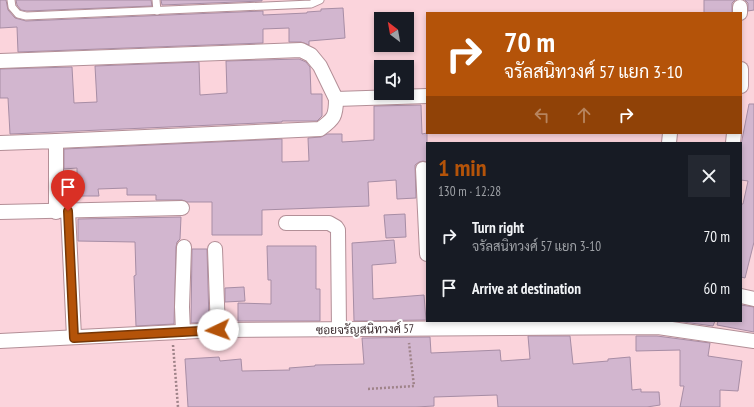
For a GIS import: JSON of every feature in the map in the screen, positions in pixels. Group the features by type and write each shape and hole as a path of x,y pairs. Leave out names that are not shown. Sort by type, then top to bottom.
{"street":[{"path":"0,61 301,50 311,54 320,66 333,91 336,112 330,123 320,129 0,143"},
{"path":"333,91 426,96"},
{"path":"56,141 74,338"},
{"path":"423,169 426,233"},
{"path":"0,212 182,208"},
{"path":"286,223 329,223 338,230 339,329"},
{"path":"177,332 182,307 184,247"},
{"path":"215,250 218,330"},
{"path":"742,296 754,299"},
{"name":"ซอยจรัญสนิทวงศ์ 57","path":"0,341 218,330 407,328 430,325 658,327 754,342"}],"lane":[{"path":"11,0 12,7 18,14 26,16 311,4 320,0"},
{"path":"156,0 157,11"}],"path":[{"path":"368,389 414,386 407,328"},
{"path":"177,332 178,407"}],"building":[{"path":"0,0 6,0 8,10 15,18 26,21 263,11 263,15 307,13 321,11 321,9 343,8 345,38 309,41 309,45 301,42 289,42 289,28 263,29 263,43 18,52 17,27 0,28"},
{"path":"16,0 151,0 152,6 27,11 21,10 17,5"},
{"path":"161,0 262,0 262,1 162,5"},
{"path":"704,0 735,0 732,3 732,12 704,12"},
{"path":"745,0 754,0 754,10 748,11 748,3"},
{"path":"299,59 306,62 310,67 311,94 322,94 322,116 317,121 282,121 10,134 8,98 0,98 0,69 72,67 74,103 97,102 95,66 199,62 200,95 227,93 226,61"},
{"path":"749,104 754,104 754,242 745,278 742,277 742,204 748,181 742,180 742,142"},
{"path":"421,105 422,134 427,134 426,162 419,162 415,165 416,198 397,199 396,180 368,182 369,206 262,210 262,235 212,235 212,202 156,200 156,195 127,195 127,188 98,189 99,196 77,196 77,168 64,169 64,149 282,139 282,162 309,161 308,138 321,137 327,134 342,134 342,142 374,140 374,106"},
{"path":"405,214 406,237 386,238 384,215"},
{"path":"181,217 180,239 177,242 176,247 174,324 136,326 134,276 136,275 135,242 78,241 78,219"},
{"path":"394,240 396,263 372,265 373,299 424,295 426,320 354,321 352,243"},
{"path":"267,246 316,246 316,289 320,289 320,321 238,321 238,303 271,304 271,280 268,280"},
{"path":"192,249 207,249 209,322 191,323"},
{"path":"244,287 245,301 225,302 225,288"},
{"path":"742,305 754,307 754,332 717,325 718,322 742,322"},
{"path":"683,322 715,322 713,326"},
{"path":"528,336 570,336 573,364 608,361 608,359 630,357 632,390 641,389 641,392 659,392 660,405 647,407 498,407 497,395 434,397 434,406 416,407 188,407 185,359 219,357 220,361 241,359 242,371 290,370 289,368 315,365 364,364 362,338 430,337 431,353 500,350 501,361 530,359"},
{"path":"636,336 657,336 710,343 708,356 742,361 738,391 720,390 720,407 680,407 684,386 680,386 680,350 636,351"}],"route":[{"path":"68,211 74,338 218,330"}]}
